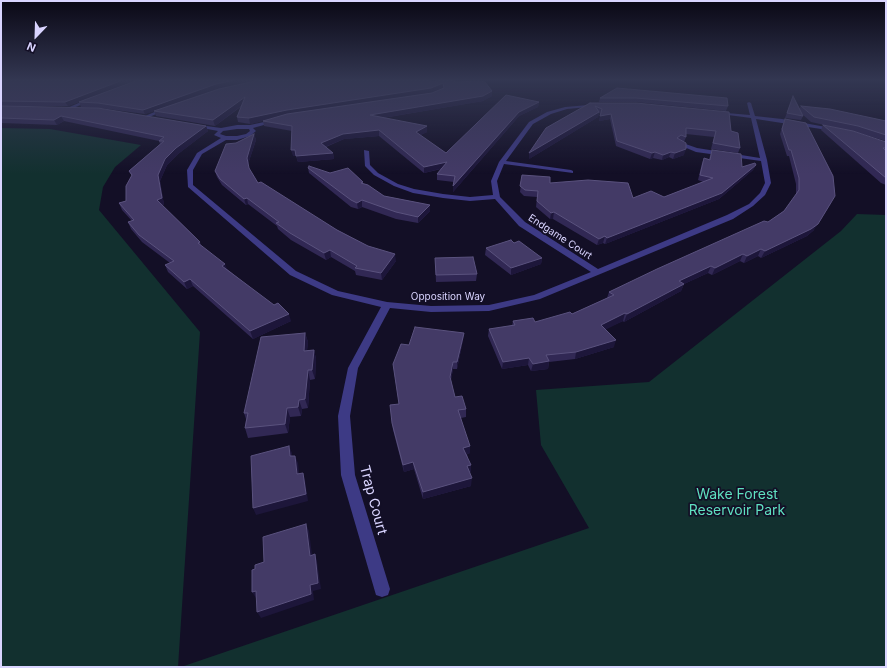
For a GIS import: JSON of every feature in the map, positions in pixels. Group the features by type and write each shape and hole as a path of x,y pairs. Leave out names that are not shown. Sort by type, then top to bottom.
{"street":[{"path":"145,117 161,111"},
{"path":"366,151 367,165 376,174 396,185 444,196 470,199 498,197 494,181 502,162 531,123 549,113 556,111"},
{"name":"Opposition Way","path":"225,138 200,154 190,170 190,186 293,273 335,293 387,305 431,309 489,308 537,297 730,217 751,205 762,194 768,183 764,160 751,111"},
{"path":"708,112 806,123 838,130"},
{"path":"138,115 161,119"},
{"path":"192,125 221,130 237,127 250,128 282,119"},
{"path":"221,130 216,135 225,138 248,135 253,131 250,128"},
{"path":"680,144 696,150 764,160"},
{"path":"502,162 571,172"},
{"name":"Endgame Court","path":"498,197 522,224 597,272"},
{"name":"Trap Court","path":"382,589 348,475 344,416 353,368 387,305"}],"green space":[{"path":"1,128 50,129 141,145 115,167 103,187 99,210 200,332 178,667 1,667"},
{"name":"Wake Forest Reservoir Park","path":"857,214 886,215 886,667 181,667 589,528 541,445 536,390 649,382 841,231"}],"building":[{"path":"1,111 117,111 206,126 176,148 165,159 158,175 162,198 157,200 200,242 198,243 225,264 222,266 274,305 278,303 289,314 250,331 190,279 184,282 165,265 174,261 139,235 128,222 134,220 119,203 126,201 126,186 132,175 129,171 164,141 159,141 164,137 61,116 54,120 1,118"},
{"path":"155,111 225,111 213,120"},
{"path":"239,111 281,111 249,118 237,117"},
{"path":"307,111 393,111 370,115 427,126 416,132 446,153 489,111 521,111 453,186 455,176 437,174 447,162 424,167 379,130 343,134 321,143 333,153 296,156 295,150 291,150 292,126 263,121 287,114"},
{"path":"576,111 599,112 529,153 546,128"},
{"path":"601,111 729,112 731,131 738,133 740,148 713,143 716,131 686,128 686,137 681,135 677,138 686,143 686,149 663,155 655,152 652,153 617,141 611,114 600,116"},
{"path":"788,111 801,111 803,116 787,113"},
{"path":"807,111 840,111 886,121 886,135 858,126 814,117"},
{"path":"785,119 806,123 833,176 835,196 818,224 811,229 765,251 761,249 747,256 743,254 715,268 711,266 679,281 684,284 627,314 625,313 601,325 616,340 576,352 546,355 549,361 533,364 529,358 503,362 489,329 515,325 513,321 533,318 535,322 570,312 572,314 614,295 609,292 764,221 768,222 784,211 799,190 799,178 791,150 789,150 782,129"},
{"path":"823,125 853,131 886,142 886,148 883,148 886,151 886,178"},
{"path":"254,134 247,158 249,168 258,183 261,182 337,230 368,246 395,254 381,273 355,268 357,266 330,250 324,253 290,233 276,223 279,222 247,198 244,199 220,179 215,171 226,144 236,143"},
{"path":"712,150 741,154 742,167 755,163 756,165 722,193 607,238 605,236 599,239 554,212 551,213 537,201 538,191 525,190 520,186 522,175 550,177 550,183 588,180 628,183 633,198 651,191 664,197 713,178 700,175 704,158 710,160"},
{"path":"309,166 330,173 348,168 363,182 361,183 368,185 384,196 430,205 418,217 396,212 362,200 357,203 308,168"},
{"path":"511,240 514,243 519,241 542,258 511,268 486,248"},
{"path":"473,257 477,274 436,275 435,258"},
{"path":"415,327 464,333 457,362 453,362 450,377 455,397 462,396 466,409 458,410 470,446 463,448 471,465 467,466 472,478 423,492 413,462 403,465 392,423 390,405 399,404 393,364 401,344 409,345"},
{"path":"305,333 304,351 314,350 312,370 308,370 305,399 299,400 298,407 287,408 285,424 245,428 248,413 244,413 261,337"},
{"path":"289,446 290,456 295,456 297,474 303,473 306,494 253,508 251,456"},
{"path":"306,524 310,556 315,554 318,583 310,585 311,594 257,612 256,591 252,592 252,570 255,569 255,565 264,562 263,537"}]}
